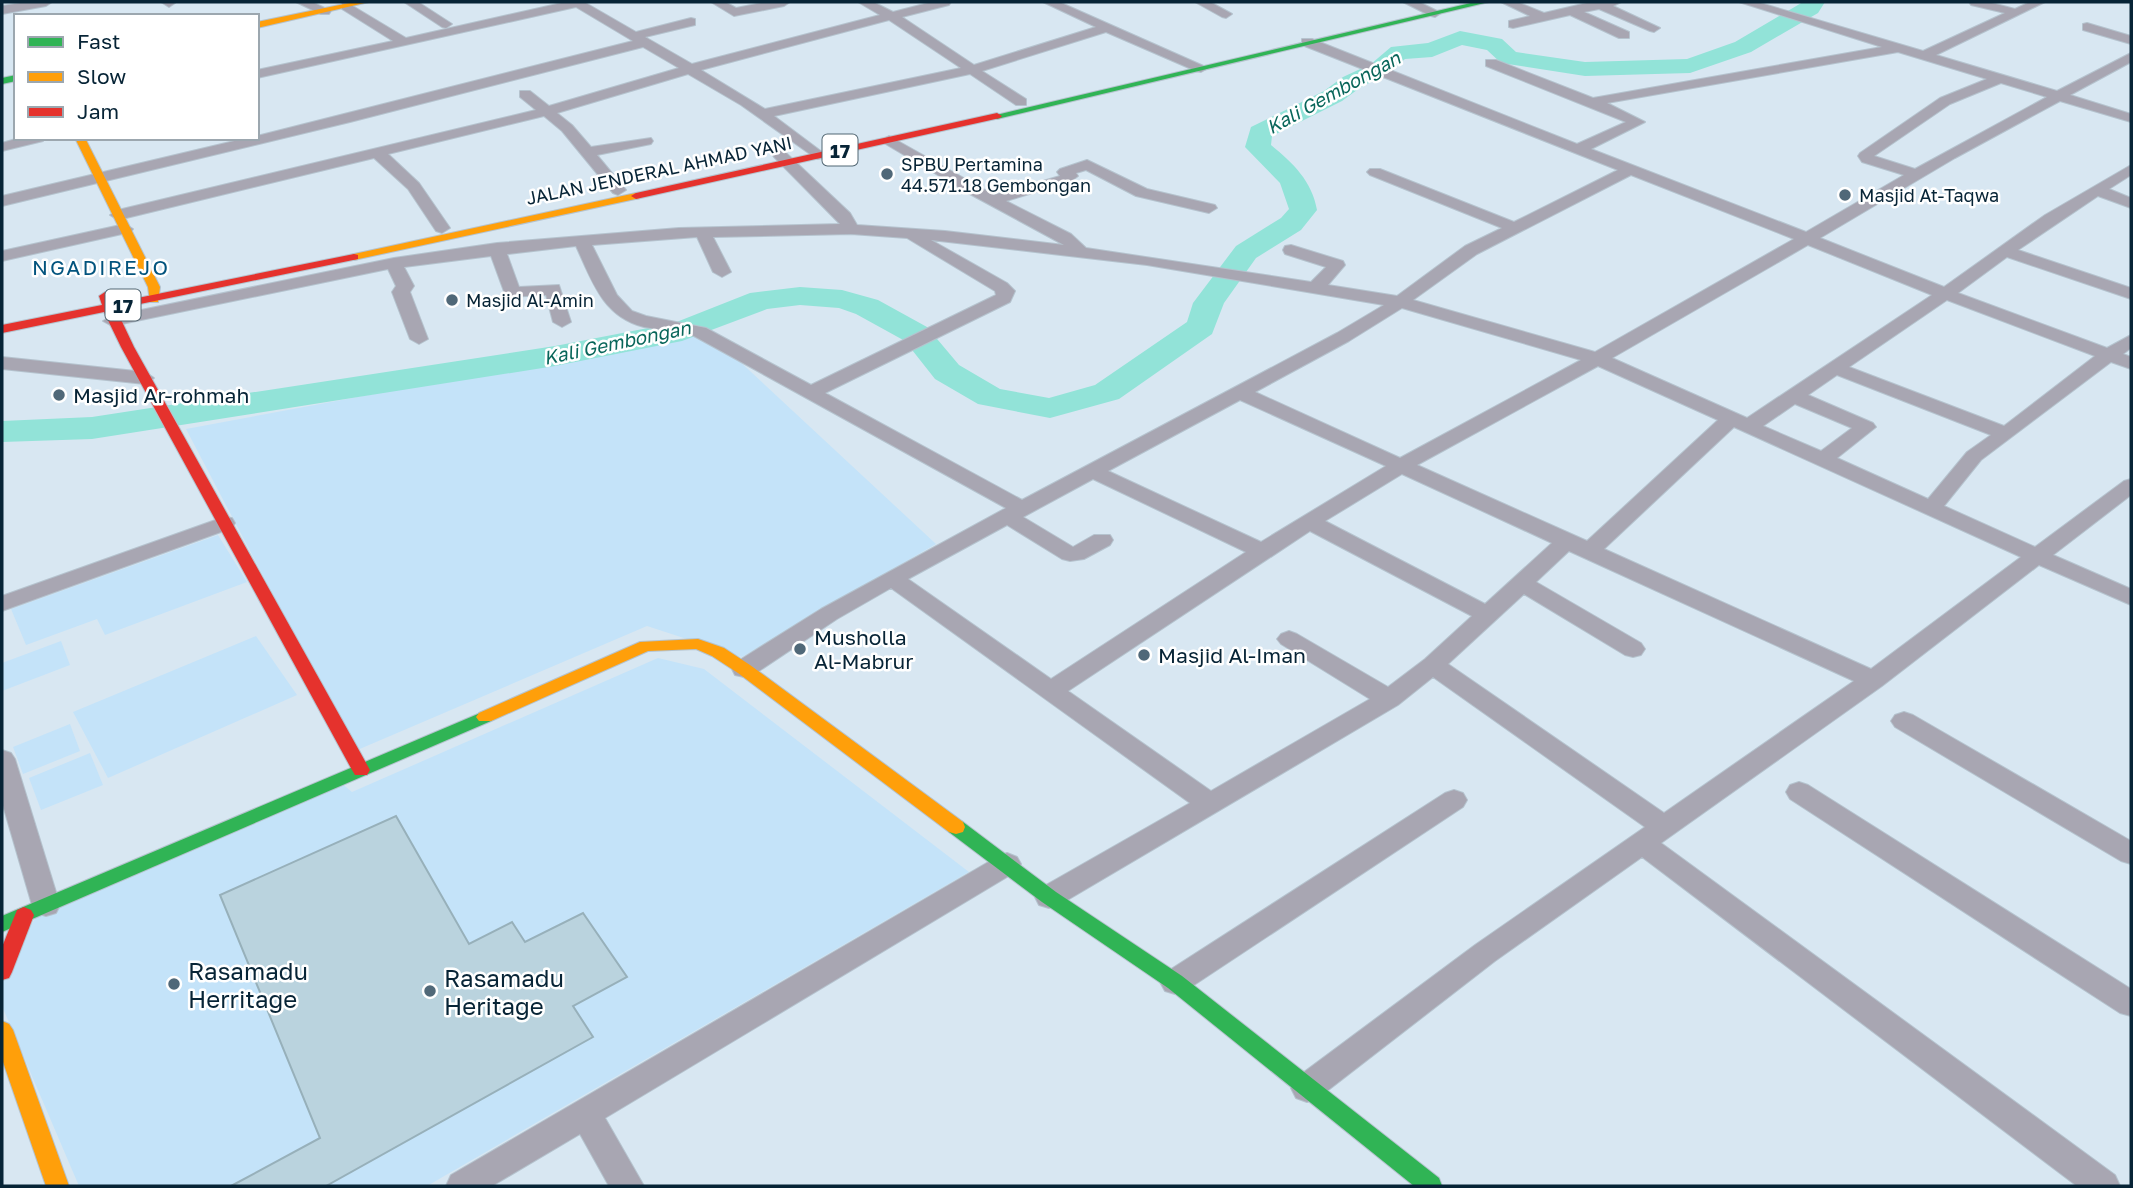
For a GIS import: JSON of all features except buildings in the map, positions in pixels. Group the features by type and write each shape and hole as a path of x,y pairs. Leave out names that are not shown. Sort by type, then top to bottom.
{"main road":[{"path":"259,25 365,2"},
{"name":"JALAN JENDERAL AHMAD YANI","path":"813,151 889,139 1450,2"},
{"name":"JALAN JENDERAL AHMAD YANI","path":"154,293 546,215 1021,102 1307,43 1423,7 1485,2"},
{"path":"81,140 154,293"},
{"name":"JALAN JENDERAL AHMAD YANI","path":"2,329 108,309 154,293 442,228 783,158"},
{"path":"108,309 361,770"},
{"name":"JALAN JENDERAL AHMAD YANI","path":"2,317 108,309"},
{"path":"2,924 646,646 698,644 744,669 1049,897 1175,982 1431,1186"},
{"path":"2,972 35,910"},
{"path":"3,1041 58,1186"}],"street":[{"path":"9,10 46,2"},
{"path":"302,2 325,10"},
{"path":"410,2 443,22 415,27 431,37"},
{"path":"259,74 579,3 607,2"},
{"path":"717,2 734,12 784,2"},
{"path":"864,2 890,14 1021,102"},
{"path":"2,256 377,153 548,111 691,68 890,14 945,2"},
{"path":"1049,2 1195,65"},
{"path":"1064,8 1090,2"},
{"path":"1201,2 1226,13"},
{"path":"1507,2 1542,18"},
{"path":"1513,24 1597,3 1615,2"},
{"path":"1745,2 2131,118"},
{"path":"1975,2 2028,7"},
{"path":"2003,2 2028,7"},
{"path":"579,3 764,114 813,151"},
{"path":"1597,3 1654,28"},
{"path":"346,6 405,43"},
{"path":"1924,56 2028,7"},
{"path":"1571,11 1624,35"},
{"path":"259,135 640,39 691,22"},
{"path":"764,114 970,70 1108,27"},
{"path":"2087,27 2131,40"},
{"path":"1307,43 1580,148 1945,294 2131,363"},
{"path":"1592,102 1899,48"},
{"path":"1050,691 1262,551 1402,465 1598,359 1919,175 2129,60"},
{"path":"1491,64 1638,122 1580,148"},
{"path":"1919,175 1864,156 1945,102 1999,79"},
{"path":"525,94 548,111 590,152 618,190"},
{"path":"889,139 992,200 1065,236 1080,251"},
{"path":"2,146 28,140"},
{"path":"590,152 646,141"},
{"path":"2,201 233,142"},
{"path":"377,153 414,186 442,228"},
{"path":"783,158 844,216 851,229"},
{"path":"992,200 1065,179 1070,177 1065,173 1067,171 1087,165 1142,192 1209,208"},
{"path":"744,669 829,614 892,578 1343,337 1400,302 1462,256 1513,227 1631,169"},
{"path":"1049,897 1388,699 1433,665 1522,583 1578,546 1740,422 1794,396 2096,190 2131,169"},
{"path":"1375,172 1513,227"},
{"path":"2096,190 2131,203"},
{"path":"546,215 564,241"},
{"path":"108,309 497,248 702,232 851,229 1080,251 1226,272 1400,302 1526,336 1598,359 2131,598"},
{"path":"702,232 722,272"},
{"path":"810,393 1007,295 1001,287 908,233"},
{"path":"582,240 618,309 638,320 692,329 810,393 1016,513 1070,554 1076,554 1102,540"},
{"path":"497,248 512,293 553,289 562,322"},
{"path":"1291,250 1337,265 1316,287"},
{"path":"2006,251 2131,294"},
{"path":"394,263 404,286 401,292 419,340"},
{"path":"1932,508 1966,463 2083,372 2131,340"},
{"path":"2,363 145,378"},
{"path":"1835,368 2005,433"},
{"path":"1239,392 1873,680"},
{"path":"1794,396 1866,427 1823,459"},
{"path":"1092,471 1262,551"},
{"path":"1307,1088 1485,953 1873,680 2131,485"},
{"path":"1310,522 1487,615"},
{"path":"2,604 224,523"},
{"path":"892,578 1209,803"},
{"path":"1522,583 1633,649"},
{"path":"1289,639 1388,699"},
{"path":"1433,665 1654,835 1809,965 2103,1186"},
{"path":"1904,721 2131,854"},
{"path":"2,759 35,910"},
{"path":"1799,792 2131,1004"},
{"path":"1175,982 1454,800"},
{"path":"464,1186 1007,864"},
{"path":"585,1113 627,1186"}],"shaded area":[{"path":"708,332 936,544 742,657 647,626 355,751 186,429"},
{"path":"218,535 247,582 105,635 97,619 26,645 11,609"},
{"path":"256,636 297,695 108,778 73,712"},
{"path":"61,641 70,665 2,691 2,663"},
{"path":"658,658 704,669 969,872 427,1186 79,1186 2,1006 2,967 37,916 340,782 352,792"},
{"path":"70,724 80,751 23,774 13,747"},
{"path":"90,753 103,785 41,810 29,778"}],"waterway":[{"name":"Kali Gembongan","path":"2,432 92,428 555,356 682,331 761,300 800,296 842,299 867,307 916,334 947,372 990,397 1050,408 1107,392 1201,327 1209,303 1246,252 1291,224 1303,210 1294,182 1282,167 1258,147 1260,132 1333,96 1352,82 1379,69 1399,52 1432,50 1460,38 1494,44 1509,58 1585,69 1690,66 1743,47 1810,8 1814,2"}],"traffic: fast":[{"path":"997,116 1485,2"},
{"path":"2,81 14,78"},
{"path":"2,924 485,717"},
{"path":"956,827 1049,897 1175,982 1431,1186"}],"traffic: slow":[{"path":"259,25 365,2"},
{"path":"81,140 154,287 154,299"},
{"path":"354,257 636,196"},
{"path":"485,717 646,646 698,644 718,652 744,669 956,827"},
{"path":"2,1030 58,1186"}],"traffic: jam":[{"path":"636,196 997,116"},
{"path":"2,329 354,257"},
{"path":"105,296 127,347 361,770"},
{"path":"2,972 24,915"}],"place":[{"name":"SPBU Pertamina 44.571.18 Gembongan","path":"887,174"},
{"name":"Masjid At-Taqwa","path":"1845,195"},
{"name":"Masjid Al-Amin","path":"452,300"},
{"name":"Masjid Ar-rohmah","path":"59,395"},
{"name":"Musholla Al-Mabrur","path":"800,649"},
{"name":"Masjid Al-Iman","path":"1144,655"},
{"name":"Rasamadu Herritage","path":"174,984"},
{"name":"Rasamadu Heritage","path":"430,991"}],"district":[{"name":"NGADIREJO","path":"101,267"}]}
